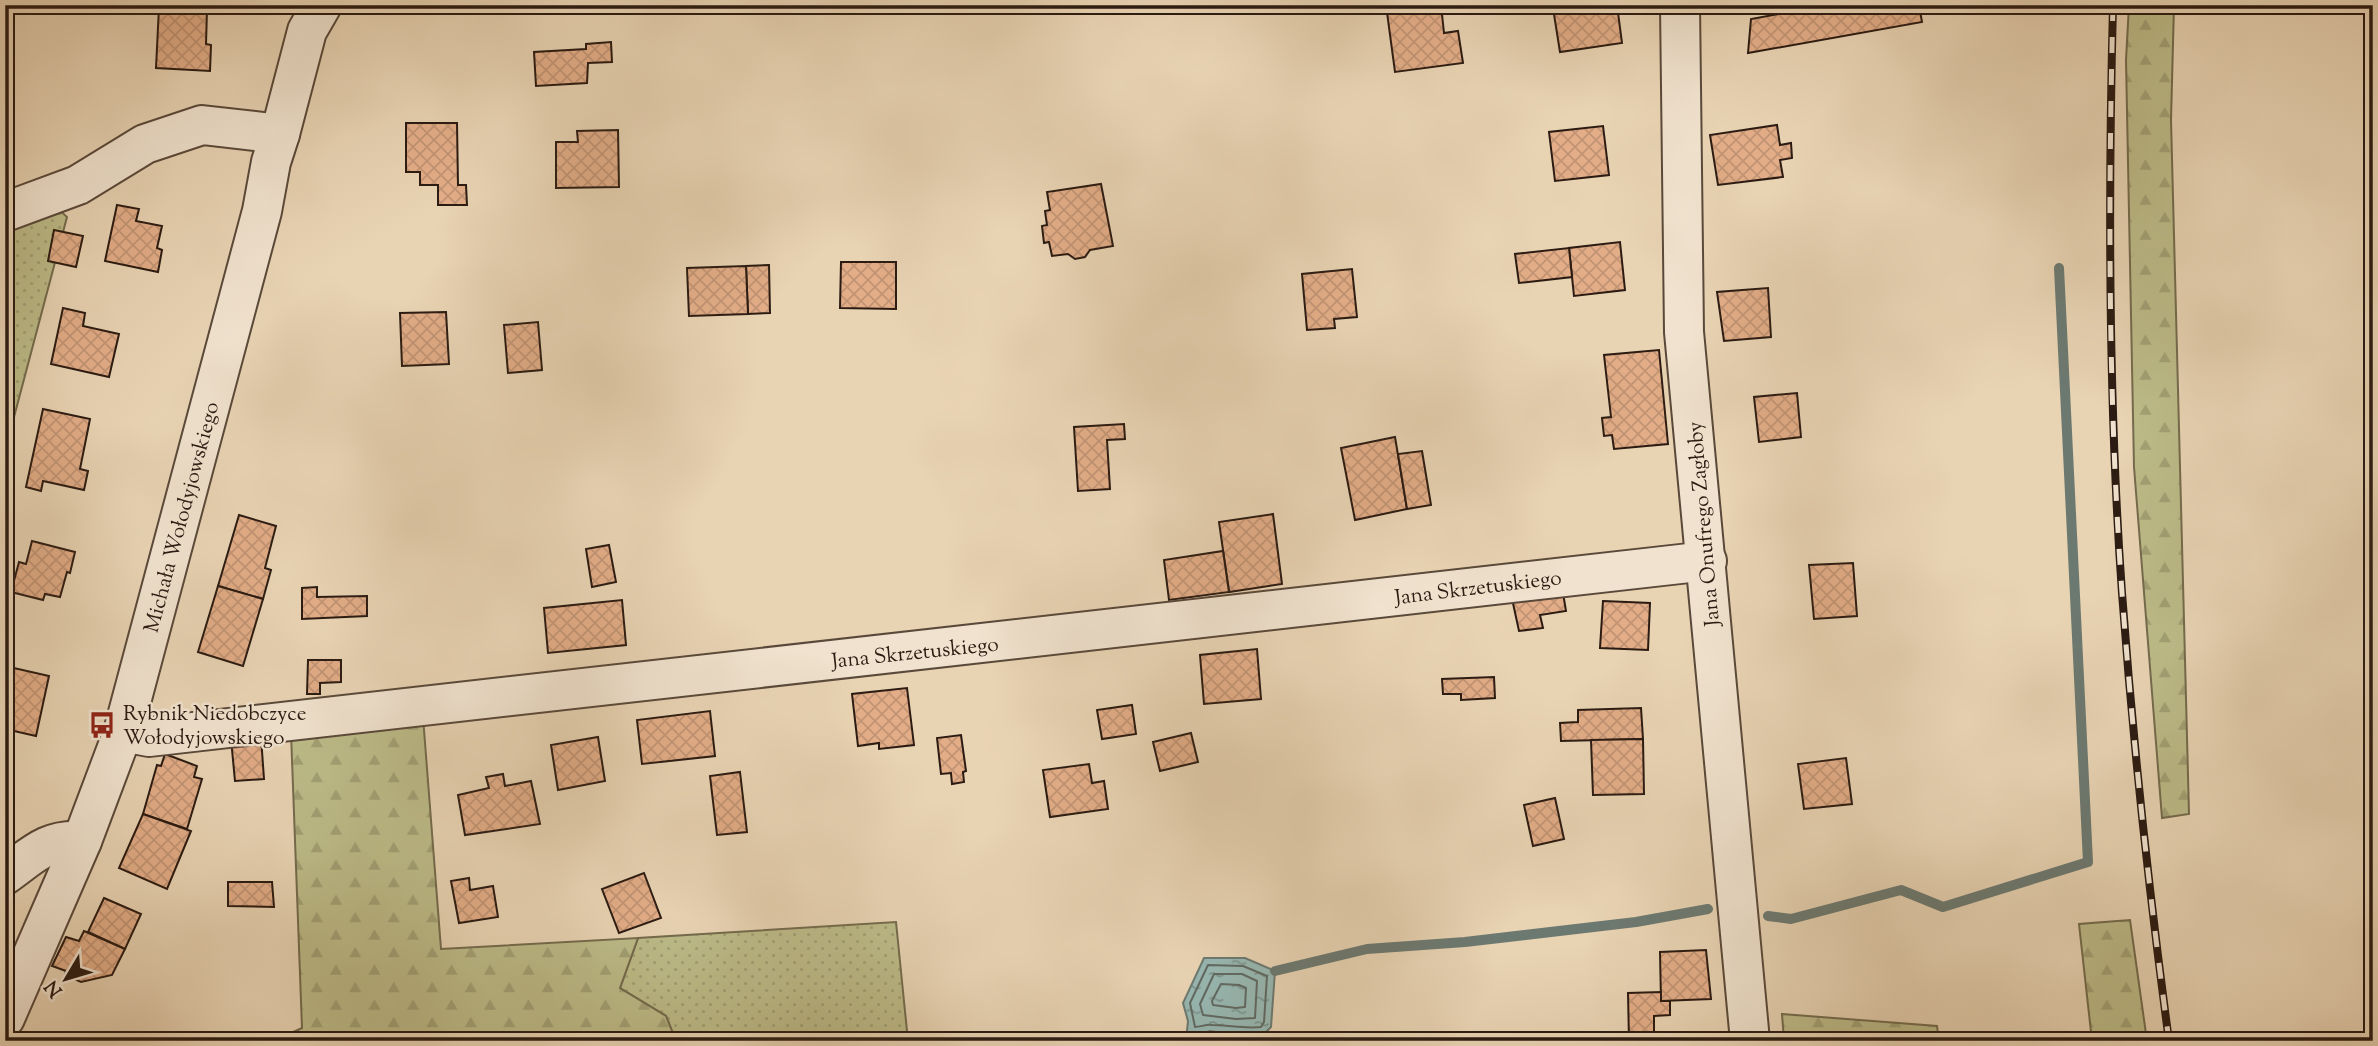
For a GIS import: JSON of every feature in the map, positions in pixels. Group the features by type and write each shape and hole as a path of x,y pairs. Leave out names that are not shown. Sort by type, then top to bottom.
{"street":[{"name":"Michała Wołodyjowskiego","path":"5,1018 82,841 123,732 262,211 271,162 281,134 307,31 322,5"},
{"name":"Jana Onufrego Zagłoby","path":"1680,5 1684,332 1750,1041"},
{"path":"5,212 78,185 145,144 202,125 281,134"},
{"name":"Jana Skrzetuskiego","path":"123,732 149,737 1707,561"},
{"path":"5,875 51,843 63,840 82,841"}],"green space":[{"path":"2129,5 2174,5 2171,120 2189,814 2162,818 2134,467 2126,60"},
{"path":"55,206 67,217 5,451 5,221"},
{"path":"423,717 441,949 638,938 620,988 666,1016 676,1041 274,1041 302,1028 291,733"},
{"path":"2130,920 2147,1041 2092,1041 2079,924"},
{"path":"896,922 908,1041 676,1041 666,1016 620,988 638,938"},
{"path":"1782,1014 1937,1026 1939,1041 1784,1041"}],"water":[{"path":"1204,958 1245,958 1275,971 1271,1027 1263,1035 1235,1035 1210,1031 1186,1041 1188,1021 1183,1003"}],"building":[{"path":"1386,5 1441,5 1444,33 1458,31 1463,63 1395,72"},
{"path":"1568,5 1617,5 1622,43 1560,52 1553,8"},
{"path":"1829,5 1919,5 1922,22 1748,53 1751,19"},
{"path":"159,7 207,10 206,44 211,45 210,71 156,68"},
{"path":"611,42 612,62 588,63 587,83 536,86 534,52 586,49 586,44"},
{"path":"406,123 457,123 458,185 466,185 467,205 438,205 438,185 420,185 420,172 406,172"},
{"path":"1777,125 1780,145 1791,143 1792,158 1780,160 1783,177 1718,185 1710,135"},
{"path":"1603,126 1609,175 1555,181 1549,132"},
{"path":"618,130 619,187 556,188 556,142 578,142 577,131"},
{"path":"1101,184 1113,246 1090,250 1085,257 1075,259 1068,254 1052,256 1049,242 1044,243 1042,226 1047,225 1045,211 1050,210 1047,192"},
{"path":"117,205 139,209 136,221 162,226 157,248 162,250 158,272 105,261"},
{"path":"54,230 83,236 76,267 48,261"},
{"path":"1620,242 1625,290 1574,296 1569,248"},
{"path":"1569,248 1572,277 1519,283 1515,254"},
{"path":"841,262 896,262 896,309 840,308"},
{"path":"769,265 770,313 748,314 746,266"},
{"path":"746,266 748,314 689,316 687,268"},
{"path":"1352,269 1357,317 1334,319 1335,328 1307,330 1302,274"},
{"path":"1768,288 1771,337 1724,341 1717,292"},
{"path":"63,308 85,313 83,326 119,334 109,377 51,364"},
{"path":"446,312 449,364 402,366 400,313"},
{"path":"538,322 542,370 508,373 504,325"},
{"path":"1659,350 1668,444 1614,449 1612,435 1604,436 1602,418 1611,417 1604,355"},
{"path":"1797,393 1801,437 1759,442 1754,397"},
{"path":"43,409 90,419 80,469 88,471 84,490 43,481 41,491 26,487"},
{"path":"1124,424 1125,439 1107,440 1110,489 1078,491 1074,427"},
{"path":"1395,437 1407,509 1355,520 1341,448"},
{"path":"1422,451 1431,505 1407,509 1398,454"},
{"path":"1273,514 1282,584 1229,592 1219,522"},
{"path":"239,515 276,526 265,568 271,570 263,599 218,586"},
{"path":"32,541 75,552 60,597 45,594 43,600 11,592 19,562 26,564"},
{"path":"609,545 616,582 592,587 586,549"},
{"path":"1223,551 1229,592 1169,600 1164,560"},
{"path":"1853,563 1857,616 1814,619 1809,565"},
{"path":"218,586 263,599 243,666 198,652"},
{"path":"317,587 317,597 367,596 367,616 302,619 302,588"},
{"path":"1562,587 1566,611 1540,615 1543,628 1519,631 1511,594"},
{"path":"622,600 626,645 548,653 544,608"},
{"path":"1603,601 1650,603 1648,650 1600,648"},
{"path":"1257,649 1261,699 1204,704 1200,655"},
{"path":"308,660 341,660 341,682 320,683 320,694 307,694"},
{"path":"5,666 49,676 36,736 5,729"},
{"path":"1494,677 1495,698 1461,700 1461,694 1443,694 1442,679"},
{"path":"907,688 914,745 879,749 879,743 858,746 852,694"},
{"path":"1132,705 1136,734 1102,739 1097,710"},
{"path":"1641,708 1643,739 1561,741 1560,723 1578,722 1578,710"},
{"path":"710,711 715,756 642,764 637,720"},
{"path":"1191,733 1198,762 1160,771 1153,742"},
{"path":"961,735 966,771 963,772 964,782 952,784 951,773 941,774 937,738"},
{"path":"261,737 264,779 235,781 231,739"},
{"path":"598,737 605,781 558,790 551,745"},
{"path":"1643,739 1644,794 1593,795 1591,740"},
{"path":"165,754 197,766 194,777 202,779 187,829 143,814 157,765 161,766"},
{"path":"1846,758 1852,804 1804,809 1798,764"},
{"path":"1089,764 1092,783 1104,781 1108,809 1050,817 1043,770"},
{"path":"740,772 747,832 717,835 710,776"},
{"path":"503,774 505,786 531,781 540,824 465,835 458,795 489,788 486,777"},
{"path":"1555,798 1564,839 1533,846 1524,805"},
{"path":"143,814 191,831 167,889 119,868"},
{"path":"644,873 661,918 619,933 602,889"},
{"path":"469,878 470,890 493,886 498,917 459,923 451,881"},
{"path":"228,882 272,882 274,907 228,906"},
{"path":"104,898 141,914 125,949 88,932"},
{"path":"84,931 125,949 112,975 81,982 65,975 66,971 52,966 66,937 79,941"},
{"path":"1706,950 1711,999 1661,1001 1660,952"},
{"path":"1661,992 1661,1001 1670,1001 1670,1015 1654,1016 1654,1041 1629,1041 1628,993"}],"waterway":[{"path":"1768,916 1791,919 1901,890 1943,907 2088,862 2059,268"},
{"path":"1275,971 1367,949 1465,942 1636,922 1708,909"}],"railway":[{"path":"2113,5 2110,299 2117,520 2136,761 2169,1041"}],"place":[{"name":"Rybnik Niedobczyce Wołodyjowskiego","path":"102,725"}]}
